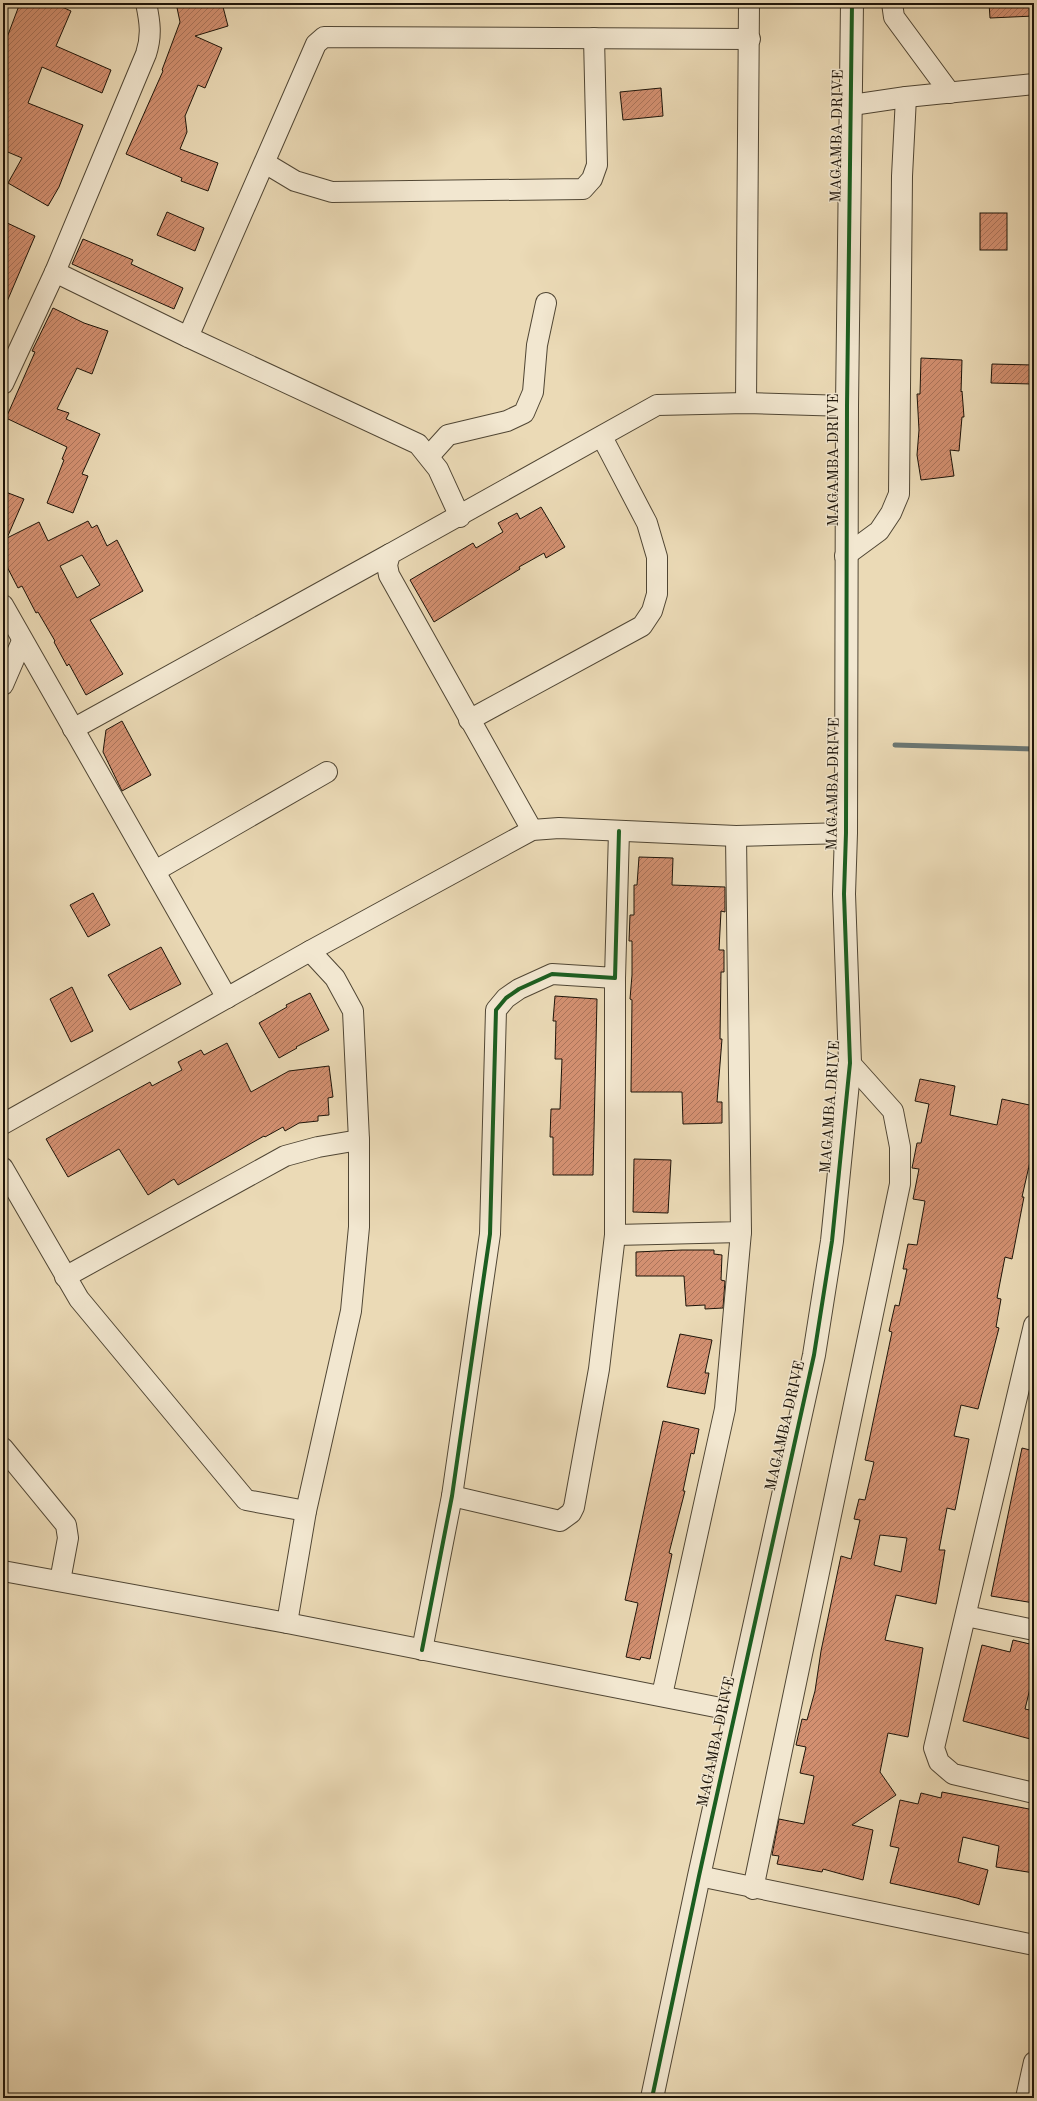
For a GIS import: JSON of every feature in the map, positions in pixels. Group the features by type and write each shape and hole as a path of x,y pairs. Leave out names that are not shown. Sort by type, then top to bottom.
{"street":[{"path":"3,384 55,272 146,54 150,41 151,26 146,3"},
{"path":"746,403 750,39 749,3"},
{"name":"MAGAMBA DRIVE","path":"652,2098 699,1876 814,1355 832,1241 850,1063 844,894 846,833 845,556 849,135 852,105 852,3"},
{"path":"892,3 894,17 950,93"},
{"path":"188,337 316,44 324,37 750,39"},
{"path":"265,163 295,181 332,192 583,190 592,179 597,165 594,38"},
{"path":"852,105 906,97 1034,84"},
{"path":"845,556 879,530 891,513 899,494 902,176 906,97"},
{"path":"55,272 188,337 418,444 438,469 460,517"},
{"path":"429,456 448,435 507,421 524,413 533,392 536,345 546,303"},
{"path":"73,729 460,517 657,405 746,403 847,406"},
{"path":"470,720 642,626 652,611 657,594 657,557 646,523 602,437"},
{"path":"390,554 387,565 389,575 532,830"},
{"path":"3,605 22,641 227,998"},
{"path":"3,685 22,641"},
{"path":"155,871 327,772"},
{"path":"3,1124 310,951 532,830 559,828 736,836 846,833"},
{"path":"452,1496 560,1521 571,1513 576,1501 599,1368 615,1235 615,978 619,831"},
{"path":"662,1695 725,1409 741,1232 736,836"},
{"path":"287,1623 306,1512 351,1311 359,1228 358,1140 353,1011 335,978 310,951"},
{"path":"422,1650 452,1496 490,1234 496,1010 506,998 519,988 552,974 615,978"},
{"path":"753,1889 900,1184 900,1147 893,1111 850,1063"},
{"path":"65,1277 285,1156 318,1147 358,1140"},
{"path":"3,1168 79,1299 246,1500 306,1512"},
{"path":"615,1235 741,1232"},
{"path":"1034,1328 934,1748 939,1762 953,1774 1034,1792"},
{"path":"3,1448 66,1525 68,1538 60,1581"},
{"path":"3,1572 60,1581 287,1623 662,1695 736,1711"},
{"path":"966,1616 1034,1630"},
{"path":"699,1876 753,1889 1034,1945"},
{"path":"1026,2098 1034,2062"}],"building":[{"path":"20,3 53,3 71,11 56,46 111,70 102,93 42,67 28,103 83,125 59,187 48,206 8,183 22,158 3,150 3,48"},
{"path":"176,3 222,3 228,26 195,36 222,48 205,88 198,85 185,116 187,132 180,149 218,163 208,191 181,181 182,178 126,154 163,71 162,70 180,22"},
{"path":"989,3 1034,3 1034,16 990,18"},
{"path":"661,88 663,116 623,120 620,92"},
{"path":"167,212 204,228 195,251 157,235"},
{"path":"980,213 1007,213 1007,250 980,250"},
{"path":"3,221 35,236 3,311"},
{"path":"83,239 133,260 131,264 183,288 174,309 72,264"},
{"path":"53,308 84,323 108,331 92,374 77,368 57,409 69,413 66,419 100,434 82,474 88,476 73,513 47,503 64,460 62,459 67,447 6,418 35,352 32,351"},
{"path":"921,358 962,360 961,392 962,391 964,417 962,417 959,451 950,450 954,476 921,480 917,455 919,430 917,394 920,394"},
{"path":"992,364 1033,365 1032,384 991,383"},
{"path":"3,491 24,499 7,538 39,522 48,541 88,521 92,528 97,525 107,546 117,540 143,591 90,620 123,674 86,695 69,664 67,666 54,642 55,641 38,612 36,613 22,586 18,588 3,559","holes":["82,555 100,585 77,598 60,566"]},
{"path":"541,507 565,547 546,558 544,553 519,567 520,569 434,622 410,580 473,543 476,548 503,532 498,523 517,513 520,519"},
{"path":"122,721 151,775 122,791 103,752 106,730"},
{"path":"639,857 673,858 672,885 725,887 725,912 721,911 719,950 724,950 724,972 721,972 720,1039 722,1039 717,1102 722,1102 722,1123 683,1124 682,1092 631,1092 632,1000 630,999 632,941 629,941 630,915 634,915 634,885 637,885"},
{"path":"93,893 110,925 88,937 70,905"},
{"path":"161,947 181,984 130,1010 108,975"},
{"path":"72,987 93,1031 71,1042 50,999"},
{"path":"310,993 329,1030 296,1047 297,1048 279,1058 259,1023 287,1007 286,1005"},
{"path":"555,996 597,999 593,1175 553,1175 553,1137 550,1137 551,1109 560,1109 562,1059 555,1059 556,1021 553,1021"},
{"path":"227,1043 251,1092 289,1071 329,1066 333,1097 328,1098 329,1115 318,1116 318,1121 299,1123 285,1131 283,1127 265,1137 264,1136 178,1185 174,1179 148,1195 119,1149 68,1177 46,1139 150,1082 152,1086 182,1070 178,1062 201,1050 204,1055"},
{"path":"920,1079 955,1086 950,1115 997,1125 1002,1099 1034,1106 1034,1144 1022,1197 1024,1197 1012,1259 1005,1257 997,1298 1001,1299 996,1327 999,1328 978,1409 961,1405 954,1436 969,1439 955,1510 947,1508 939,1550 945,1550 936,1604 896,1595 885,1640 923,1648 908,1737 888,1733 880,1772 896,1795 852,1825 873,1830 863,1880 823,1869 822,1872 777,1864 779,1856 772,1855 779,1819 804,1824 814,1776 800,1773 806,1747 796,1745 802,1719 807,1720 815,1691 821,1651 841,1556 851,1559 860,1520 854,1519 859,1499 865,1500 874,1462 865,1460 892,1332 889,1331 895,1305 899,1306 907,1269 903,1269 908,1244 917,1245 925,1201 913,1199 919,1169 912,1168 917,1143 921,1143 929,1104 915,1101","holes":["880,1535 907,1538 901,1572 874,1565"]},
{"path":"634,1159 671,1160 668,1213 633,1212"},
{"path":"714,1250 714,1254 722,1255 721,1280 725,1281 723,1308 705,1309 705,1305 686,1306 684,1276 636,1276 636,1252"},
{"path":"680,1334 712,1340 705,1373 709,1373 705,1394 667,1387"},
{"path":"663,1421 699,1429 694,1454 691,1453 683,1491 685,1491 669,1553 672,1554 650,1659 641,1657 640,1660 626,1657 638,1603 625,1600"},
{"path":"1022,1448 1034,1451 1034,1603 991,1596"},
{"path":"1013,1640 1034,1645 1034,1672 1025,1709 1034,1711 1034,1740 963,1721 982,1645 1010,1652"},
{"path":"942,1792 1034,1810 1030,1836 1034,1836 1034,1873 996,1867 999,1846 963,1837 958,1862 988,1870 979,1905 957,1898 890,1883 899,1848 890,1846 900,1800 918,1804 921,1793 941,1798"}],"waterway":[{"path":"895,745 1034,749"}],"cycle path":[{"path":"652,2098 699,1876 814,1355 832,1241 850,1063 844,894 846,833 847,406 852,3"},
{"path":"422,1650 452,1496 490,1234 496,1010 506,998 519,989 552,974 615,978 619,831"}]}
